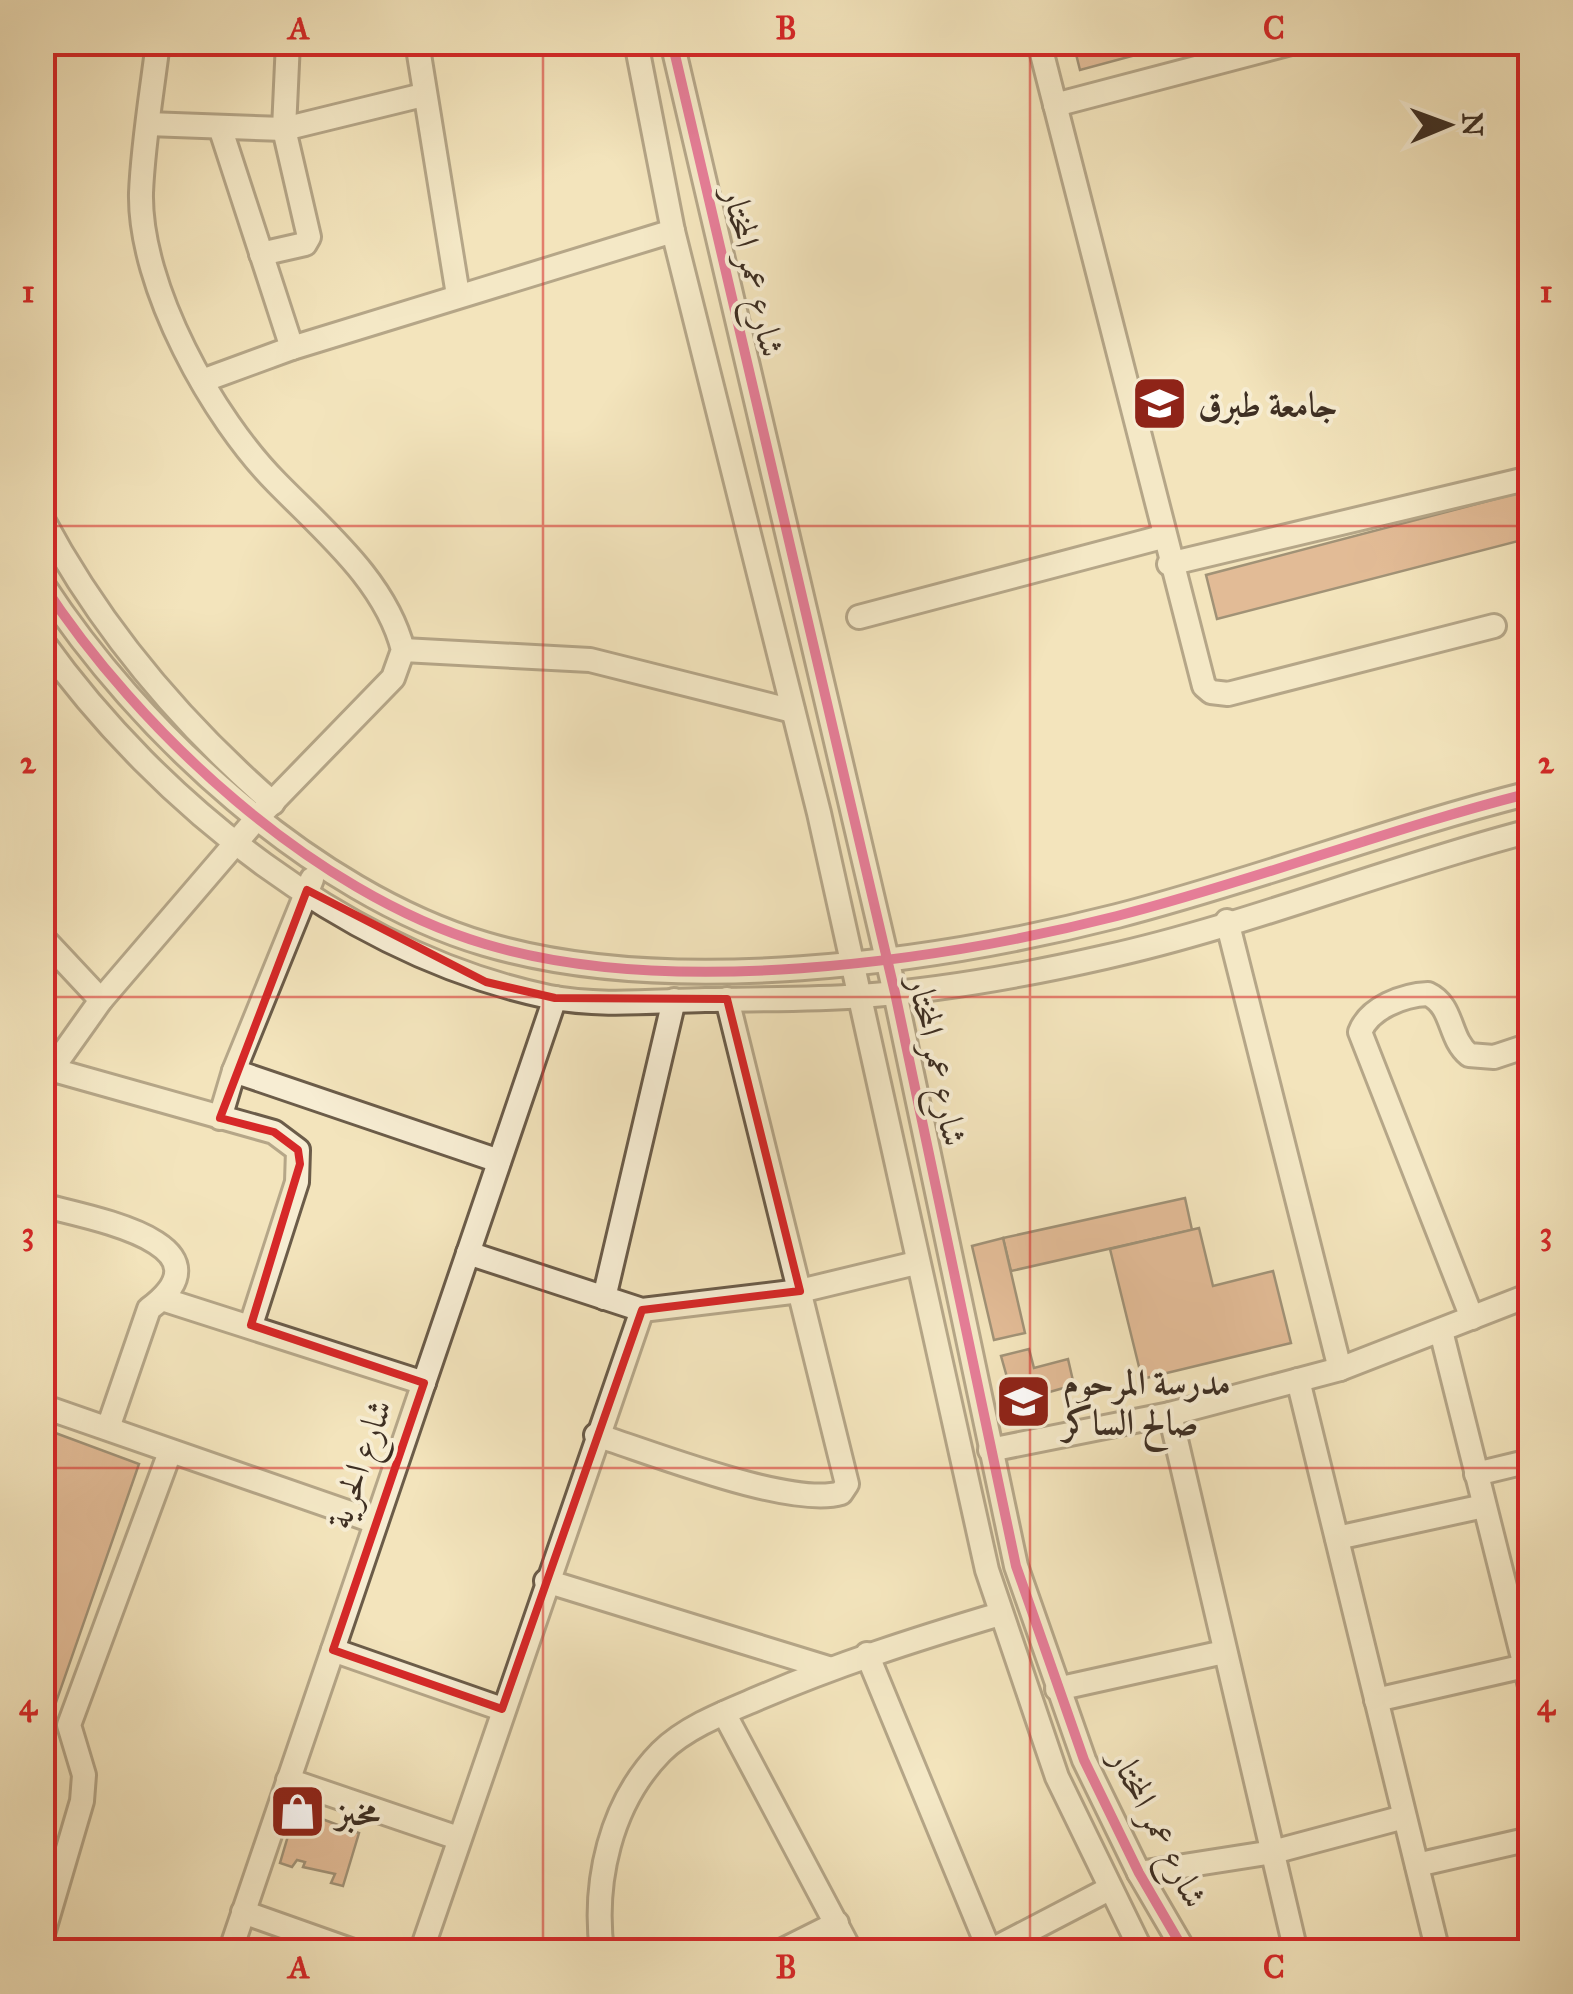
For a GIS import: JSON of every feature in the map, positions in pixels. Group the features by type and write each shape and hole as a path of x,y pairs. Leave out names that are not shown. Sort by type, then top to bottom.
{"street":[{"path":"158,42 141,194 144,234 154,274 202,381 258,464 342,550 382,600 403,650 393,678 234,845 101,1000 46,1076 274,1132 298,1150 297,1182 251,1325"},
{"path":"262,254 305,244 309,237 284,129 288,42"},
{"path":"417,42 458,295"},
{"name":"شارع عمر المختار","path":"636,42 673,231 853,964 916,1263 1000,1614 1057,1777 1142,1952"},
{"name":"شارع عمر المختار","path":"672,42 895,993 1016,1566 1084,1760 1139,1873 1185,1952"},
{"path":"1039,42 1200,678 1211,692 1220,694 1494,626"},
{"path":"1055,105 1294,42"},
{"path":"148,124 284,129 423,95"},
{"path":"220,127 292,348"},
{"path":"202,381 458,295 673,231"},
{"path":"1169,564 1530,478"},
{"path":"42,518 99,612 144,673 266,810 320,862 400,911 456,935 518,952 669,970 853,964 1029,936 1116,916 1439,816 1530,792"},
{"path":"859,617 1162,537"},
{"path":"42,584 101,668 144,715 266,810"},
{"path":"42,641 118,735 234,845 418,953 486,982 555,998 674,1000 895,993 1108,956 1530,831"},
{"path":"403,650 590,660 793,711"},
{"path":"220,1118 234,1071 320,862"},
{"path":"1227,921 1340,1369"},
{"path":"42,937 101,1000"},
{"path":"1472,1318 1360,1032 1365,1020 1388,1004 1428,994 1446,1010 1455,1038 1469,1056 1494,1057 1530,1046"},
{"name":"شارع الحرية","path":"230,1952 555,998"},
{"path":"596,1435 750,1483 815,1497 840,1493 848,1484 727,999"},
{"path":"604,1298 674,1000"},
{"path":"234,1071 499,1161"},
{"path":"42,1206 150,1236 167,1247 174,1260 173,1278 162,1299 149,1309 108,1428"},
{"path":"468,1253 642,1310 800,1290 916,1263"},
{"path":"990,1450 1170,1414 1340,1369 1530,1295"},
{"path":"162,1299 424,1382"},
{"path":"421,1952 642,1310"},
{"path":"1376,1700 1528,1676 1521,1607 1484,1506 1442,1331"},
{"path":"1298,1380 1438,1952"},
{"path":"42,1406 376,1522"},
{"path":"1170,1414 1296,1952"},
{"path":"42,1937 82,1801 84,1775 69,1725 170,1452"},
{"path":"1476,1474 1530,1461"},
{"path":"1337,1538 1484,1506"},
{"path":"546,1581 828,1668"},
{"path":"602,1952 598,1920 601,1869 625,1808 662,1752 724,1713 828,1668 1000,1614"},
{"path":"333,1650 502,1710"},
{"path":"1057,1689 1224,1652"},
{"path":"867,1654 989,1951 1109,1889"},
{"path":"724,1713 851,1952"},
{"path":"288,1780 458,1838"},
{"path":"1139,1873 1273,1852 1404,1818"},
{"path":"1417,1865 1530,1839"},
{"path":"244,1912 356,1952"},
{"path":"779,1952 836,1923"}],"highlighted area":[{"path":"307,890 486,982 555,998 727,999 800,1291 642,1310 502,1709 333,1650 424,1383 251,1325 300,1164 298,1150 274,1132 220,1118"}],"building":[{"path":"1073,42 1184,42 1080,70"},
{"path":"1530,490 1530,538 1217,619 1206,575"},
{"path":"1185,1198 1192,1230 1011,1271 1003,1238"},
{"path":"1199,1228 1213,1286 1273,1271 1291,1343 1142,1379 1110,1249"},
{"path":"1003,1238 1025,1333 994,1340 972,1246"},
{"path":"1029,1349 1034,1368 1068,1359 1074,1385 1014,1402 1001,1356"},
{"path":"42,1428 139,1464 53,1711 42,1707"},
{"path":"296,1809 359,1833 343,1886 331,1883 335,1874 303,1867 305,1862 297,1860 292,1867 280,1863"}],"cycle path":[{"path":"672,42 895,993 1016,1566 1084,1760 1139,1873 1185,1952"},
{"path":"42,583 128,695 179,749 235,800 295,846 357,887 421,920 485,944 558,961 717,972 885,960 966,948 1169,902 1530,793"}],"place":[{"name":"جامعة طبرق","path":"1159,404"},
{"name":"مدرسة المرحوم صالح الساكر","path":"1024,1402"},
{"name":"مخبز","path":"297,1812"}]}
